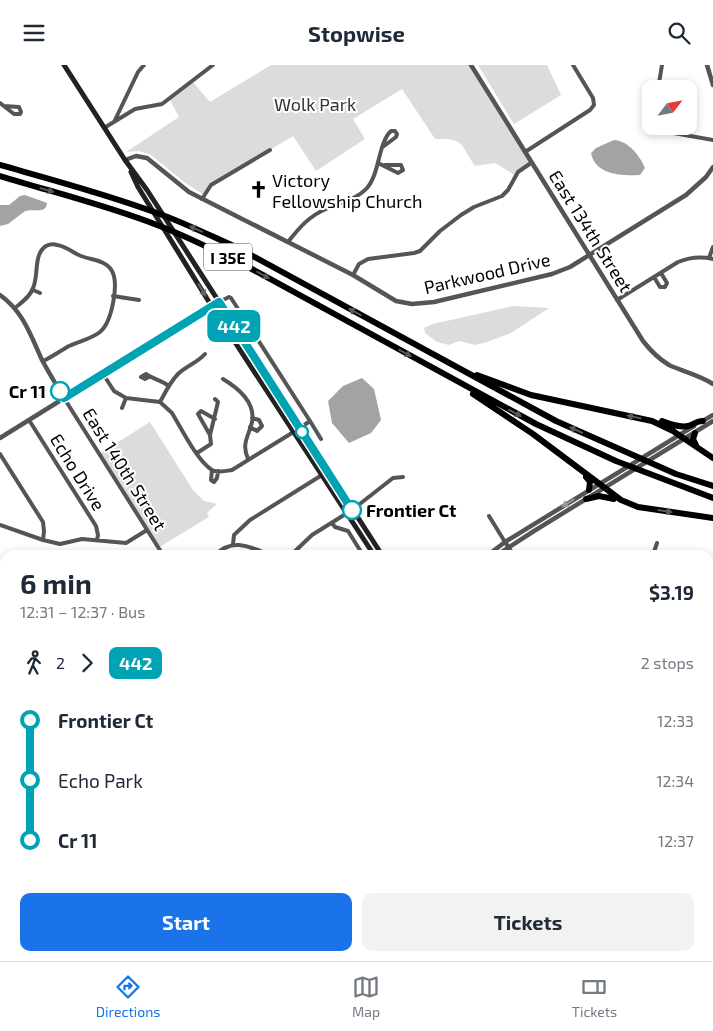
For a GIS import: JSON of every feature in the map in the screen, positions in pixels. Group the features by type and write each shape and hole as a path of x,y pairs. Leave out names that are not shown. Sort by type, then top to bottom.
{"highway":[{"name":"I 35E","path":"0,165 110,196 159,213 199,230 238,249 556,421 676,474 713,486"},
{"name":"I 35E","path":"0,176 110,208 157,225 207,247 250,268 536,424 616,461 713,498"},
{"path":"428,353 480,376 531,395 652,421 686,439 713,458"},
{"path":"441,373 533,435 613,495 634,506"},
{"path":"652,421 656,420 681,426 687,426 700,420 704,421"},
{"path":"695,433 694,443 713,458"},
{"path":"574,466 589,480 589,490"},
{"path":"586,499 605,496 627,505 713,517"}],"main road":[{"path":"64,65 300,428 371,550"},
{"path":"125,160 138,187 212,306 322,475 378,550"}],"street":[{"path":"115,120 138,72 144,65"},
{"path":"104,128 134,109 162,104 213,65"},
{"name":"East 134th Street","path":"471,65 617,300 652,352 669,365 699,376 713,384"},
{"path":"525,152 590,110 594,105 593,98 573,65"},
{"path":"660,80 662,65"},
{"path":"706,65 713,85"},
{"path":"0,103 4,106"},
{"path":"687,135 713,139"},
{"path":"288,242 300,227 313,216 363,192 373,180 384,145"},
{"path":"202,199 212,185 270,150"},
{"name":"Parkwood Drive","path":"125,160 136,156 148,158 177,184 202,199 352,275 396,301 424,304 552,274 570,267 686,195 701,182 713,167"},
{"path":"378,163 385,165"},
{"path":"352,275 359,265 368,259 420,251 440,231 461,215 474,207 502,196 508,190 518,172 532,163"},
{"path":"16,308 33,290 40,253 46,246 56,244 81,256 102,262 112,272 115,283 109,318 101,331 43,361"},
{"path":"617,300 688,258 711,258 713,247"},
{"path":"654,277 660,287 665,287 667,283 661,273"},
{"path":"33,290 40,293"},
{"path":"0,295 16,308 64,398"},
{"path":"113,296 139,299"},
{"path":"0,438 228,297 231,298 321,439"},
{"path":"160,403 168,386 178,373 201,359 205,354"},
{"path":"103,374 114,391 126,398 160,403 172,413 203,463 212,470 232,470 310,421"},
{"path":"149,377 162,381 168,386"},
{"path":"223,379 241,392 249,403 252,418 246,438 246,455 248,459"},
{"name":"East 140th Street","path":"64,398 159,550"},
{"path":"122,408 126,398"},
{"path":"210,435 218,402 215,399"},
{"path":"197,453 212,444 210,435 198,414 201,411 215,419"},
{"path":"504,550 586,499 601,486 713,415"},
{"path":"250,427 257,431 262,426 259,420 252,418"},
{"name":"Echo Drive","path":"29,420 96,526 97,540"},
{"path":"495,550 589,490 601,486 686,439 713,421"},
{"path":"0,454 43,522 42,540"},
{"path":"212,470 210,477 214,482 218,471"},
{"path":"232,544 234,535 250,519 322,475"},
{"path":"296,550 312,535 332,523 393,478 403,477"},
{"path":"489,516 510,550"},
{"path":"332,523 335,527 348,531 360,550"},
{"path":"0,525 42,540 60,544 82,539 126,543 147,530"},
{"path":"655,550 657,543"},
{"path":"220,550 232,544 256,550"}],"green space":[{"name":"Wolk Park","path":"271,65 471,65 531,163 516,176 495,163 475,166 464,148 457,141 435,139 402,89 353,119 365,139 316,171 293,136 212,185 204,195 184,182 151,155 139,151 126,152 179,117 170,100 192,81 210,102"},
{"path":"478,65 547,65 561,95 514,124"},
{"path":"513,306 549,308 511,333 475,345 459,341 449,345 437,342 425,333 424,328 433,324"},
{"path":"150,422 193,490 204,501 215,503 216,505 207,513 209,517 158,548 99,454"}],"shaded area":[{"path":"614,140 629,146 637,154 645,168 640,175 610,173 598,166 591,153 596,148"},
{"path":"25,195 47,203 46,207 42,210 25,211 8,224 0,226 0,205 9,205 20,196"},
{"path":"362,378 374,389 381,420 371,433 349,443 332,423 328,401 343,386"}],"bus line":[{"name":"442","path":"60,391 64,398 219,302 352,510"}],"place":[{"name":"Victory Fellowship Church","path":"258,190"},
{"name":"Cr 11","path":"60,391"},
{"name":"Frontier Ct","path":"352,510"}]}
